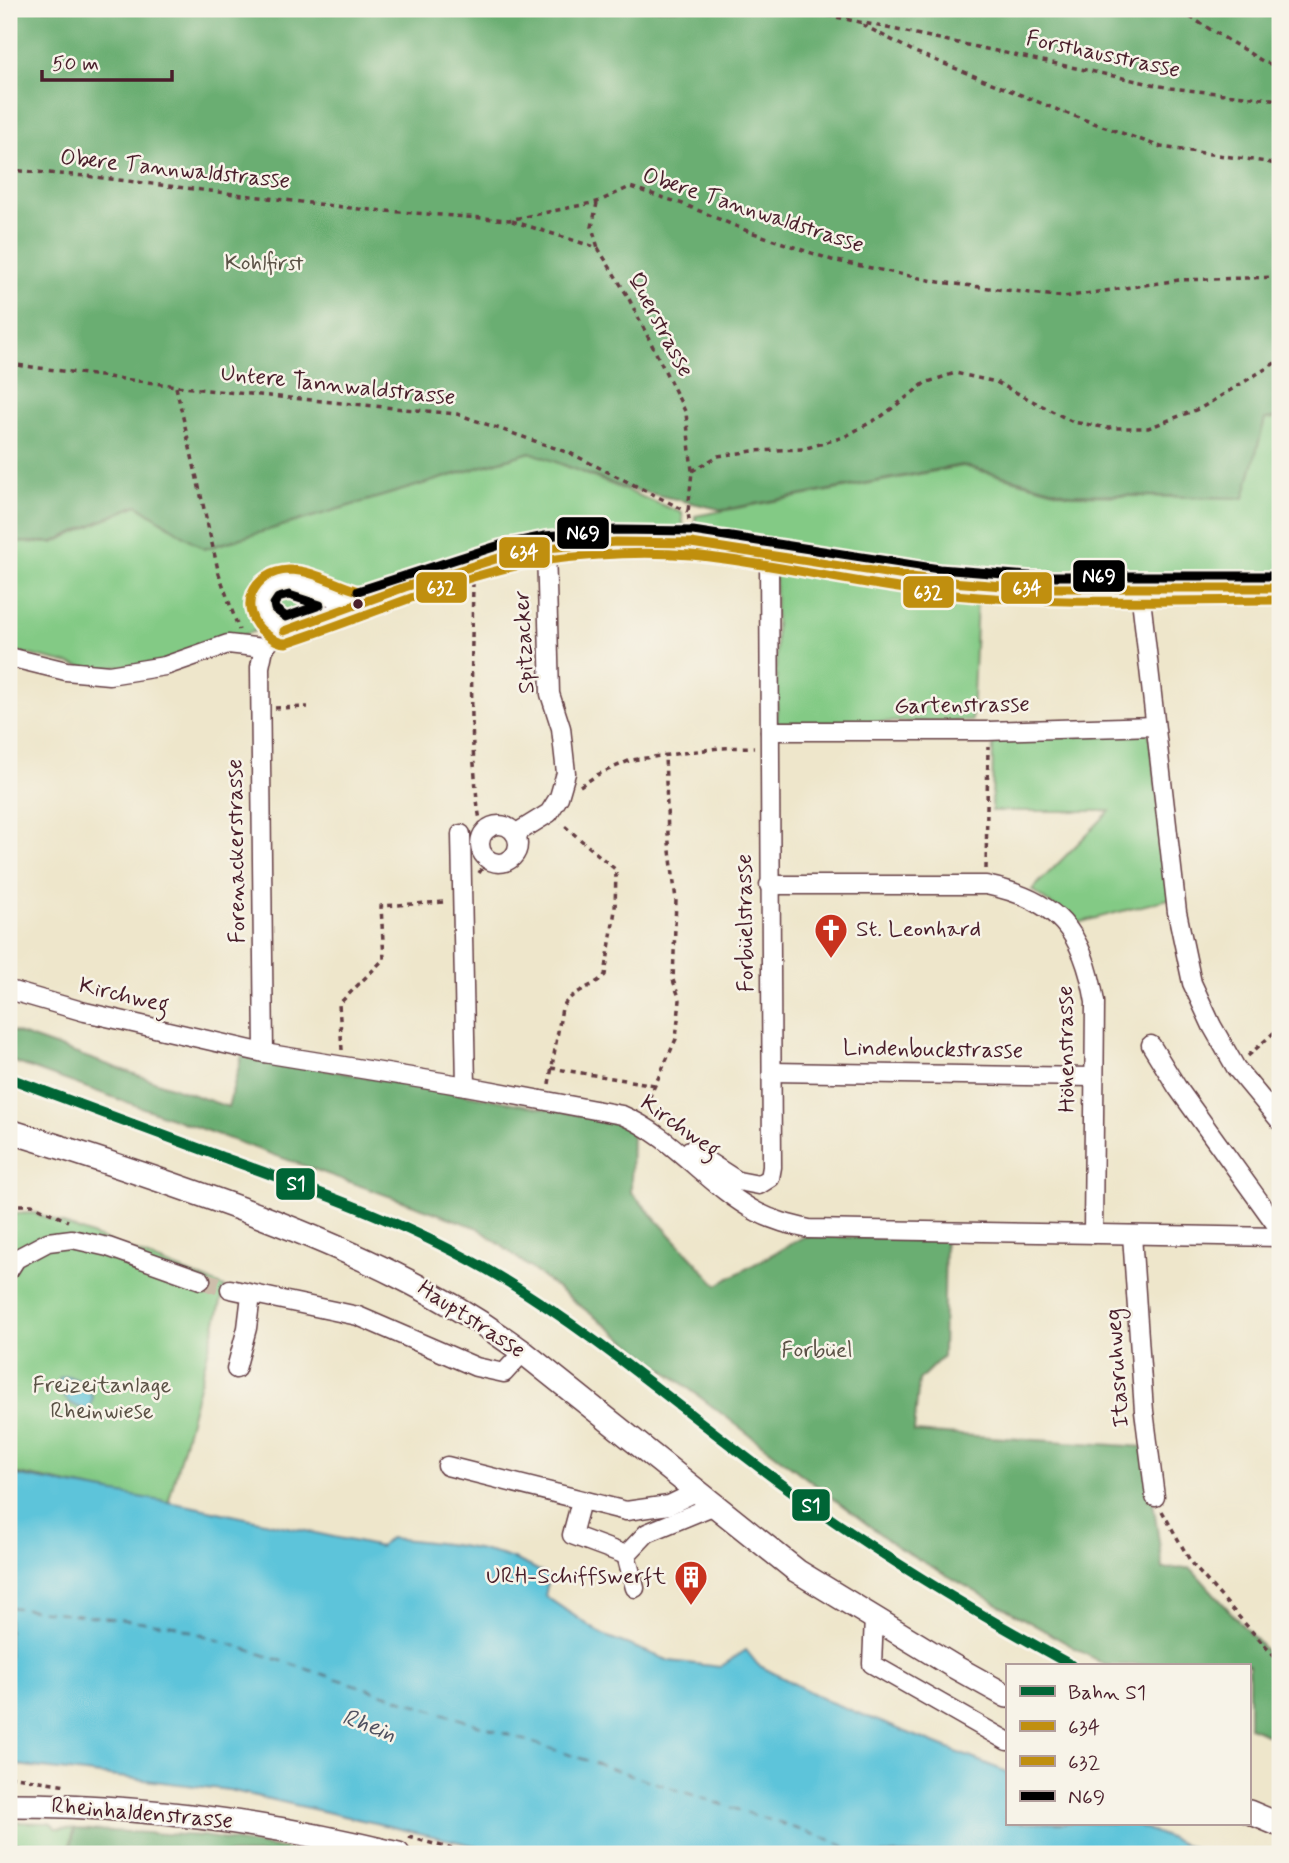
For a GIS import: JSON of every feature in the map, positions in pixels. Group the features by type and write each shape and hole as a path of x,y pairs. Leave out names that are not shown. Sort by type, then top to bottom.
{"main road":[{"name":"Hauptstrasse","path":"9,1131 205,1195 372,1262 413,1282 485,1323 797,1571 1006,1695"},
{"name":"Rheinhaldenstrasse","path":"9,1805 147,1811 228,1821 346,1841 398,1854"},
{"path":"1250,1812 1280,1825"}],"street":[{"path":"9,657 86,675 109,675 155,668 228,644 264,648 284,631 458,569 546,548 616,542 691,543 939,581 1029,588 1280,588"},
{"name":"Spitzacker","path":"515,834 549,813 559,797 566,773 561,728 550,694 546,548"},
{"name":"Forbüelstrasse","path":"670,1145 685,1146 738,1181 759,1185 769,1178 772,1167 772,1072 769,555"},
{"path":"284,631 269,621 262,609 264,595 275,585 290,581 358,604"},
{"path":"1140,590 1177,912 1192,983 1212,1027 1236,1068 1280,1121"},
{"name":"Forenackerstrasse","path":"264,648 260,667 264,1054"},
{"name":"Gartenstrasse","path":"770,739 1155,726"},
{"path":"493,826 505,826 515,834 516,852 501,863 489,860 481,851 483,833 493,826"},
{"path":"461,834 466,1086"},
{"name":"Höhenstrasse","path":"769,886 985,885 1009,890 1035,901 1062,921 1080,944 1090,972 1095,1002 1093,1234"},
{"name":"Kirchweg","path":"9,990 72,1009 264,1054 610,1112 638,1122 723,1189 755,1211 778,1222 809,1228 1280,1237"},
{"path":"1151,1045 1177,1087 1280,1230"},
{"name":"Lindenbuckstrasse","path":"772,1072 1093,1077"},
{"name":"Itasruhweg","path":"1132,1235 1144,1411 1154,1497"},
{"path":"11,1262 48,1242 72,1239 108,1247 201,1280"},
{"path":"230,1289 358,1316 476,1367 505,1373 523,1352"},
{"path":"236,1369 247,1328 251,1295"},
{"path":"447,1466 626,1511 706,1498"},
{"path":"626,1555 647,1533 706,1498"},
{"path":"581,1501 572,1535 626,1555"},
{"path":"626,1555 635,1588"},
{"path":"874,1618 872,1664 1006,1740"}],"path":[{"name":"Forsthausstrasse","path":"798,9 1170,88 1280,100"},
{"path":"1182,9 1264,62 1280,67"},
{"path":"858,22 915,52 1063,112 1161,147 1280,166"},
{"name":"Obere Tannwaldstrasse","path":"9,170 99,177 359,209 509,220 597,202 630,187 832,260 939,282 1064,296 1179,280 1280,277"},
{"path":"597,202 592,227 598,248"},
{"path":"509,220 598,248"},
{"name":"Querstrasse","path":"598,248 627,295 686,413 692,471 688,512"},
{"path":"692,471 718,456 753,451 803,449 844,437 882,416 925,383 955,373 996,382 1073,422 1108,428 1148,428 1200,408 1280,360"},
{"name":"Untere Tannwaldstrasse","path":"9,363 176,386 457,414 572,454 688,512"},
{"path":"176,386 219,574 245,645"},
{"path":"473,587 472,730 478,816 483,833"},
{"path":"286,708 308,707"},
{"path":"985,885 988,731"},
{"path":"559,797 566,796 599,774 631,760 770,739"},
{"path":"638,1122 676,1039 680,1000 673,980 676,900 668,834 665,755"},
{"path":"546,1100 562,1007 568,997 598,982 605,975 615,910 616,870 549,813"},
{"path":"343,1066 339,1004 384,959 382,906 462,901"},
{"path":"1246,1058 1280,1027"},
{"path":"551,1068 655,1085"},
{"path":"9,1205 32,1205 70,1222"},
{"path":"1154,1497 1192,1564 1280,1662"},
{"path":"9,1847 35,1854"}],"green space":[{"name":"Kohlfirst","path":"9,9 1280,9 1280,417 1265,419 1244,498 1070,494 962,465 723,510 622,487 530,452 204,549 137,505 53,542 9,542"},
{"path":"1280,418 1280,579 1084,583 943,576 696,530 695,516 963,466 1069,495 1243,498 1265,419"},
{"path":"531,452 682,513 684,530 522,543 158,663 92,669 9,650 9,542 53,543 137,505 205,549"},
{"path":"775,565 977,598 972,721 777,723"},
{"path":"1149,732 1172,898 1074,924 1032,890 1110,811 992,811 993,740"},
{"name":"Forbüel","path":"9,1030 228,1107 242,1055 632,1124 631,1192 717,1285 805,1236 945,1239 943,1356 919,1380 914,1432 1145,1447 1163,1569 1191,1568 1280,1667 1280,1740 1250,1727 1250,1664 1103,1664 897,1547 478,1228 9,1060"},
{"name":"Freizeitanlage Rheinwiese","path":"35,1213 225,1287 168,1504 9,1472 9,1214"},
{"path":"9,1822 50,1823 56,1828 74,1829 68,1854 9,1843"},
{"path":"75,1829 203,1836 314,1854 69,1854"}],"water":[{"path":"68,1376 81,1381 93,1397 89,1410 72,1404 64,1396 59,1378"},
{"name":"Rhein","path":"9,1474 190,1506 380,1547 389,1538 472,1548 513,1559 549,1577 545,1596 603,1635 670,1661 720,1667 746,1650 758,1665 825,1700 1006,1772 1006,1825 1137,1825 1208,1854 512,1854 229,1790 9,1764"}],"ferry route":[{"path":"9,1607 172,1625 834,1841 860,1854"}],"tunnel":[{"path":"201,1280 230,1289"}],"rail line":[{"name":"S1","path":"9,1078 328,1196 397,1224 465,1257 570,1323 846,1530 957,1600 1069,1664"}],"transit line":[{"name":"N69","path":"358,591 500,545 545,536 616,530 693,531 939,569 1029,576 1280,576"},
{"name":"634","path":"284,631 405,587 502,557 546,548 616,542 691,543 938,581 1029,588 1280,588"},
{"name":"632","path":"358,591 307,572 276,572 257,585 252,594 251,614 266,634 286,643 448,585 515,566 548,560 637,553 691,555 905,589 979,597 1108,601 1280,600"},
{"name":"N69","path":"289,595 320,605 286,617 275,609 274,604 278,598 289,595"}],"place":[{"name":"St. Leonhard","path":"831,960"},
{"name":"URH-Schiffswerft","path":"691,1607"}]}
